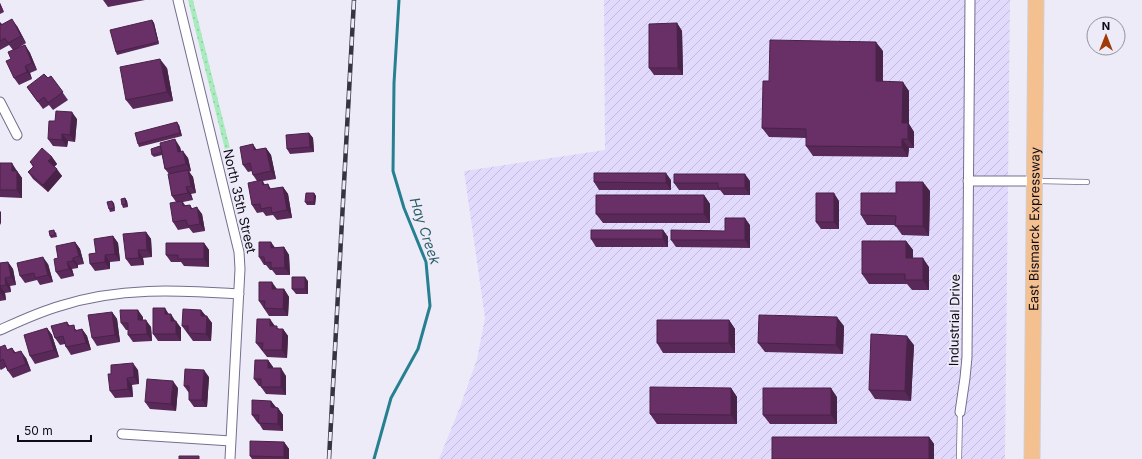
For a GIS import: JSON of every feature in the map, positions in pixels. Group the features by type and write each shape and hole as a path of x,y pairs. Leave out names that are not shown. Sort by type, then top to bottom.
{"main road":[{"name":"East Bismarck Expressway","path":"1032,459 1036,0"}],"street":[{"name":"North 35th Street","path":"178,0 236,236 240,261 230,459"},
{"name":"Industrial Drive","path":"960,412 967,357 970,0"},
{"path":"0,102 17,135"},
{"path":"968,181 1035,181"},
{"path":"0,330 60,306 116,294 162,290 239,294"},
{"path":"122,434 231,441"}],"lane":[{"path":"1035,181 1087,182"},
{"name":"Industrial Drive","path":"959,459 960,412"}],"shaded area":[{"path":"604,0 1010,0 1005,459 439,459 477,359 485,318 464,171 605,150"}],"green space":[{"path":"188,0 193,0 232,156 229,158 227,158"}],"building":[{"path":"12,19 21,36 8,43 5,38 0,41 0,23 1,25"},
{"path":"152,20 158,42 116,52 110,30"},
{"path":"677,23 678,68 649,68 649,24"},
{"path":"770,40 876,42 876,81 903,82 902,123 908,123 908,139 902,139 902,147 806,146 806,129 762,128 763,81 769,81"},
{"path":"25,45 32,63 25,66 27,72 14,78 6,61 11,59 8,52"},
{"path":"160,59 167,92 126,100 120,67"},
{"path":"44,74 48,78 51,76 63,92 48,103 44,97 38,102 27,87"},
{"path":"56,111 72,112 70,135 62,134 62,140 48,139 49,121 55,121"},
{"path":"177,122 180,133 138,144 135,133"},
{"path":"309,133 310,147 287,149 286,135"},
{"path":"175,139 178,152 183,151 186,164 165,169 160,143"},
{"path":"253,144 254,150 266,148 271,171 253,175 250,163 243,165 240,147"},
{"path":"160,146 162,152 152,155 151,149"},
{"path":"42,148 52,157 48,161 57,169 43,185 28,172 34,166 30,162"},
{"path":"0,163 12,163 12,171 17,171 17,190 0,190"},
{"path":"188,170 191,186 186,187 188,193 172,196 168,174"},
{"path":"594,173 666,173 666,183 594,182"},
{"path":"674,174 745,174 745,188 718,188 718,183 674,183"},
{"path":"262,180 263,185 268,184 269,189 283,187 287,210 272,213 271,207 261,209 260,204 252,205 248,183"},
{"path":"896,182 923,182 923,226 895,226 896,216 861,215 861,193 896,193"},
{"path":"306,193 314,193 314,202 305,202"},
{"path":"816,193 834,193 834,222 816,222"},
{"path":"596,195 704,195 704,214 596,214"},
{"path":"125,198 126,204 122,205 121,199"},
{"path":"112,201 114,208 109,209 107,202"},
{"path":"182,201 183,206 190,205 191,209 197,207 200,224 188,226 186,220 173,222 170,203"},
{"path":"725,218 745,218 745,240 671,240 671,230 725,231"},
{"path":"54,230 55,235 50,236 49,231"},
{"path":"591,230 663,230 663,239 591,239"},
{"path":"146,232 147,250 138,250 139,258 126,259 123,234"},
{"path":"113,236 115,254 105,255 105,262 90,264 89,254 96,253 94,239"},
{"path":"862,241 906,241 906,258 923,258 923,280 905,280 905,274 862,274"},
{"path":"75,242 79,256 73,258 73,261 67,262 69,269 56,272 54,259 58,258 56,246"},
{"path":"259,242 271,242 271,248 284,247 285,268 271,268 271,262 265,263 264,257 259,257"},
{"path":"166,243 204,243 204,259 178,259 178,255 166,255"},
{"path":"43,257 48,275 35,278 34,273 20,276 17,263"},
{"path":"8,262 11,277 5,278 6,285 0,286 0,263"},
{"path":"292,277 305,277 305,289 292,289"},
{"path":"259,282 272,282 272,289 284,289 283,309 264,308 265,301 259,301"},
{"path":"153,308 165,308 165,314 171,314 171,321 176,321 176,334 153,334"},
{"path":"183,309 201,310 201,316 207,316 206,334 188,333 188,326 182,326"},
{"path":"120,310 138,310 138,320 146,320 147,334 128,335 128,323 121,323"},
{"path":"112,312 115,335 92,338 88,315"},
{"path":"759,315 837,317 836,345 758,343"},
{"path":"257,319 270,319 270,326 277,326 277,329 283,329 282,350 262,350 263,343 256,343"},
{"path":"657,320 729,320 729,343 657,343"},
{"path":"67,322 68,326 74,325 75,331 82,329 86,343 66,347 63,336 55,338 51,326"},
{"path":"47,328 54,350 30,356 24,335"},
{"path":"871,334 907,336 905,391 869,390"},
{"path":"5,345 7,350 12,348 14,353 21,351 26,364 8,371 3,359 0,361 0,347"},
{"path":"255,360 268,360 268,368 281,368 281,387 261,387 261,379 254,379"},
{"path":"133,363 134,377 127,378 128,389 110,391 108,374 111,374 111,365"},
{"path":"185,369 204,370 202,400 189,400 189,386 184,386"},
{"path":"147,379 173,381 171,404 145,402"},
{"path":"650,387 731,388 731,415 650,414"},
{"path":"763,388 831,388 831,415 763,415"},
{"path":"252,400 271,401 271,407 278,408 278,424 258,423 259,415 252,415"},
{"path":"772,437 929,437 929,459 772,459"},
{"path":"250,441 284,442 284,457 250,456"},
{"path":"179,456 199,456 199,459 179,459"}],"waterway":[{"name":"Hay Creek","path":"374,459 391,398 418,349 430,306 426,262 404,208 393,171 394,83 399,0"}],"railway":[{"path":"329,459 354,0"}]}
